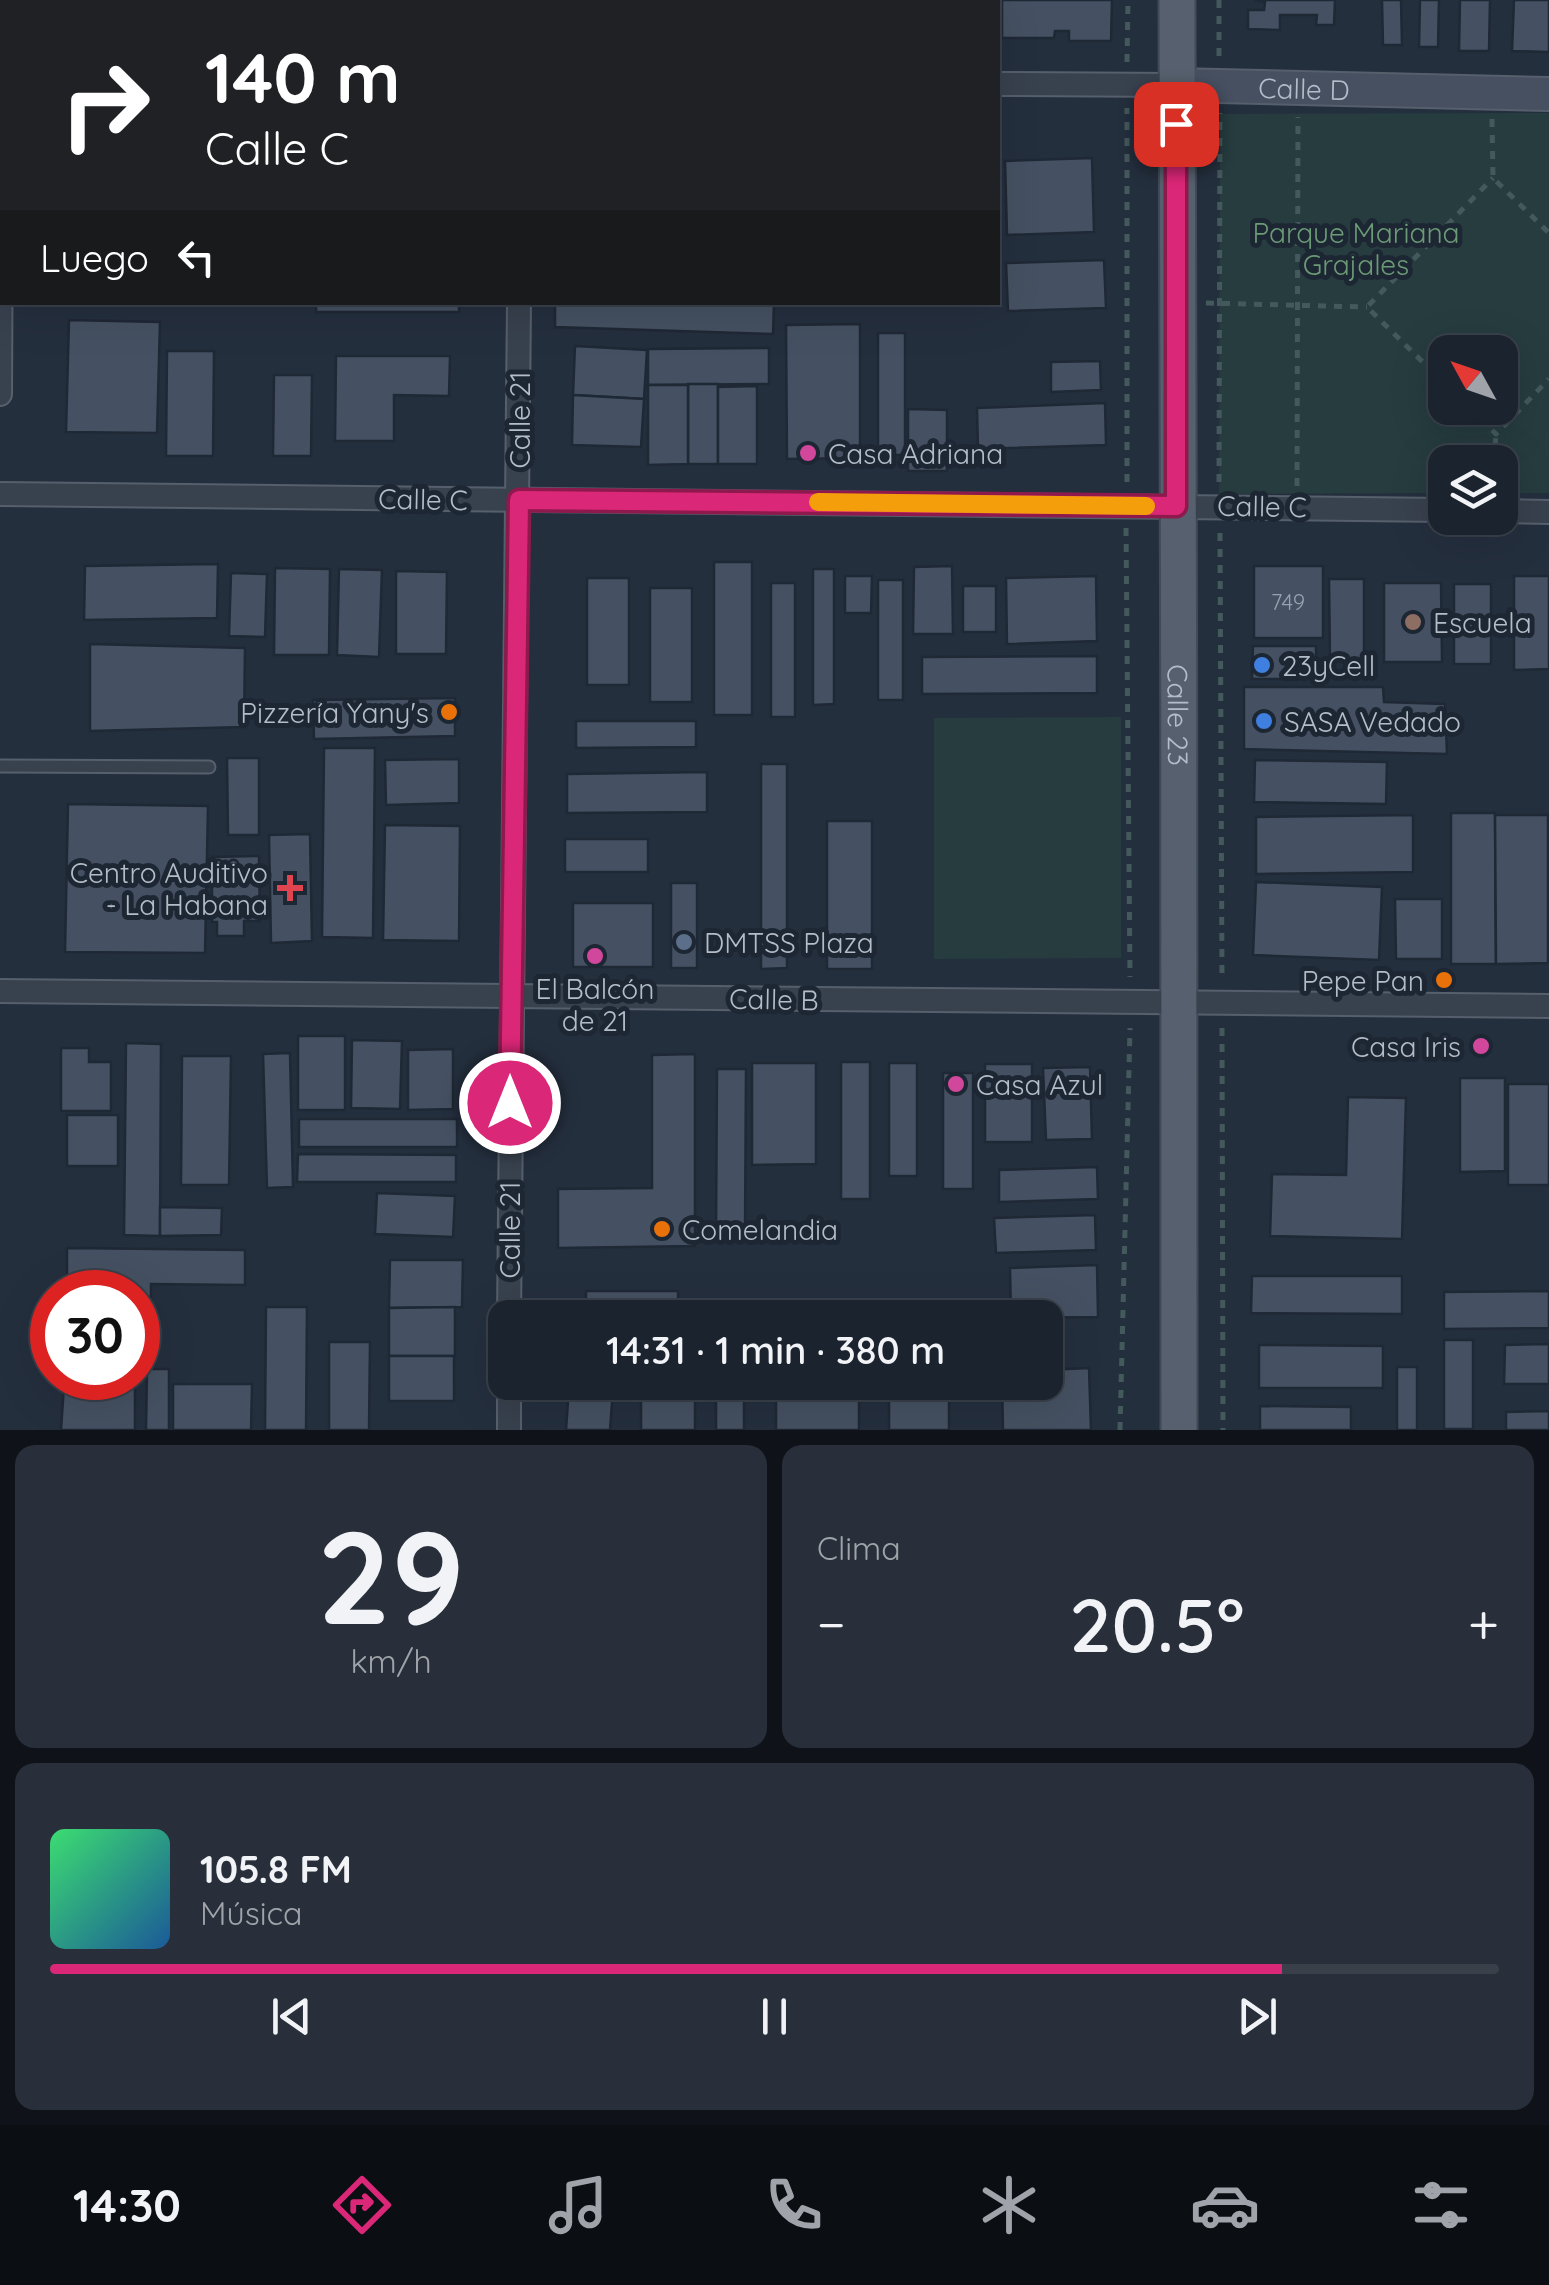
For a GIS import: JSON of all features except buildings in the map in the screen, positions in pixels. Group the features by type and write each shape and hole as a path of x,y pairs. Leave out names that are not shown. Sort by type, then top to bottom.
{"main road":[{"name":"Calle 23","path":"1176,0 1176,506 1182,1004 1179,1430"}],"street":[{"name":"Calle D","path":"1000,84 1176,84 1549,94"},
{"path":"0,305 0,394"},
{"name":"Calle 21","path":"509,1300 519,305"},
{"name":"Calle C","path":"0,494 1428,510"},
{"path":"1518,511 1549,512"},
{"name":"Calle B","path":"0,992 1549,1006"},
{"path":"509,1400 509,1430"}],"lane":[{"path":"0,766 209,767"}],"path":[{"path":"1120,1430 1130,1004 1126,506 1128,0"},
{"path":"1219,0 1224,1430"},
{"path":"1297,494 1298,113"},
{"path":"1492,114 1494,178 1549,233"},
{"path":"1366,307 1494,178"},
{"path":"1178,302 1366,307 1428,367"},
{"path":"1495,445 1496,434 1549,379"},
{"path":"1487,425 1496,434"}],"green space":[{"name":"Parque Mariana Grajales","path":"1549,113 1549,493 1518,493 1518,445 1428,445 1428,493 1219,494 1220,114"},
{"path":"1121,717 1121,958 934,959 934,718"}],"slow traffic":[{"path":"818,502 1146,506"}],"place":[{"name":"Casa Adriana","path":"808,453"},
{"name":"Escuela","path":"1413,622"},
{"name":"23yCell","path":"1262,665"},
{"name":"Pizzería Yany's","path":"449,712"},
{"name":"SASA Vedado","path":"1264,721"},
{"name":"Centro Auditivo - La Habana","path":"290,888"},
{"name":"DMTSS Plaza","path":"684,942"},
{"name":"El Balcón de 21","path":"595,956"},
{"name":"Pepe Pan","path":"1444,980"},
{"name":"Casa Iris","path":"1481,1046"},
{"name":"Casa Azul","path":"956,1084"},
{"name":"Comelandia","path":"662,1229"}],"route":[{"path":"510,1103 519,500 1176,506 1176,124"}]}
